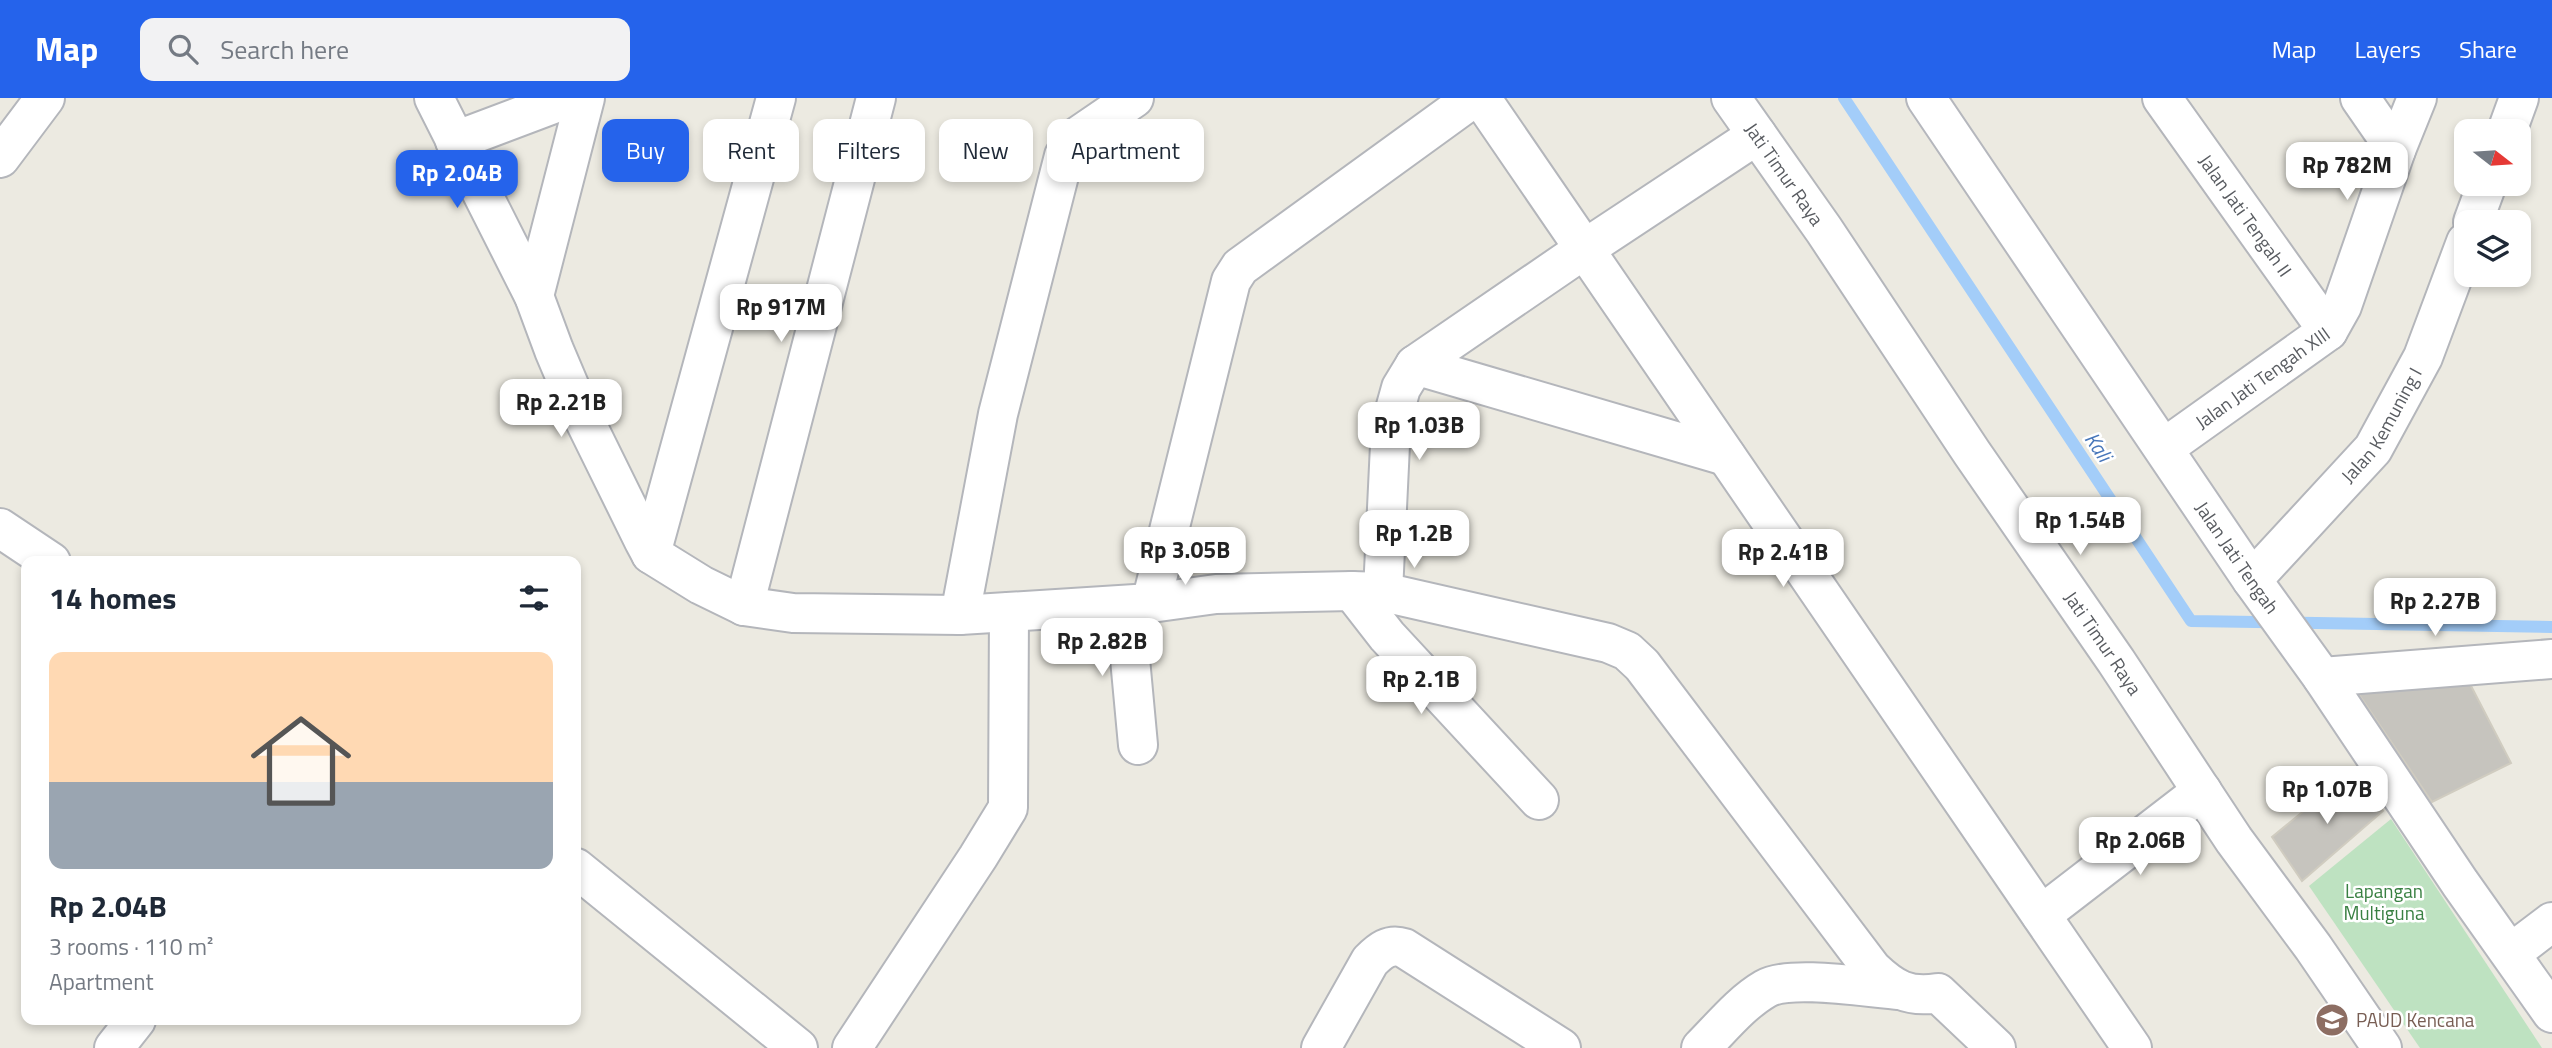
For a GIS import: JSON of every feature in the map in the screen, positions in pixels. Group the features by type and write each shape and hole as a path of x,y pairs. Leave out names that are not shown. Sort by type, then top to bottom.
{"street":[{"path":"0,158 46,98"},
{"path":"435,98 534,296 579,409 651,554 701,585 744,606 793,613 960,615 1138,604 1216,594 1368,591 1608,643 1627,651 1642,664 1872,969 1900,990"},
{"path":"455,141 569,98"},
{"path":"534,296 585,98"},
{"path":"651,554 776,98"},
{"path":"744,606 876,98"},
{"path":"960,615 998,414 1065,156 1074,139 1134,98"},
{"path":"1138,746 1138,604 1231,281 1240,267 1473,98"},
{"path":"1481,98 2132,1048"},
{"name":"Jati Timur Raya","path":"1731,98 1824,230 1950,421 2116,661 2234,839 2314,947 2382,1048"},
{"name":"Jalan Jati Tengah","path":"1926,98 2261,593 2322,677 2460,883 2552,1013"},
{"name":"Jalan Jati Tengah II","path":"2162,98 2328,331"},
{"path":"2360,98 2396,150"},
{"name":"Jalan Jati Tengah XIII","path":"2164,448 2328,331 2342,306 2396,150 2417,98"},
{"path":"2511,119 2519,98"},
{"path":"1539,800 1387,636 1368,591 1391,424 1401,388 1415,365 1757,135"},
{"name":"Jalan Kemuning I","path":"2261,593 2373,449 2423,357 2454,274"},
{"path":"1415,365 1726,456"},
{"path":"0,528 42,556"},
{"path":"852,1048 1008,808 1009,612"},
{"path":"2322,677 2552,659"},
{"path":"2041,915 2202,791"},
{"path":"581,872 798,1048"},
{"path":"2511,953 2552,922"},
{"path":"1321,1048 1370,961 1380,951 1397,945 1561,1048"},
{"path":"1702,1048 1733,1016 1766,988 1789,981 1900,990 1921,996 1938,993 1996,1048"},
{"path":"114,1048 132,1025"}],"green space":[{"name":"Lapangan Multiguna","path":"2391,819 2542,1048 2420,1048 2309,886"}],"building":[{"path":"2469,682 2511,763 2432,802 2358,693"},
{"path":"2350,773 2383,811 2302,881 2272,837"}],"waterway":[{"name":"Kali","path":"1844,98 2191,621 2552,627"}],"place":[{"name":"PAUD Kencana","path":"2332,1020"}]}
